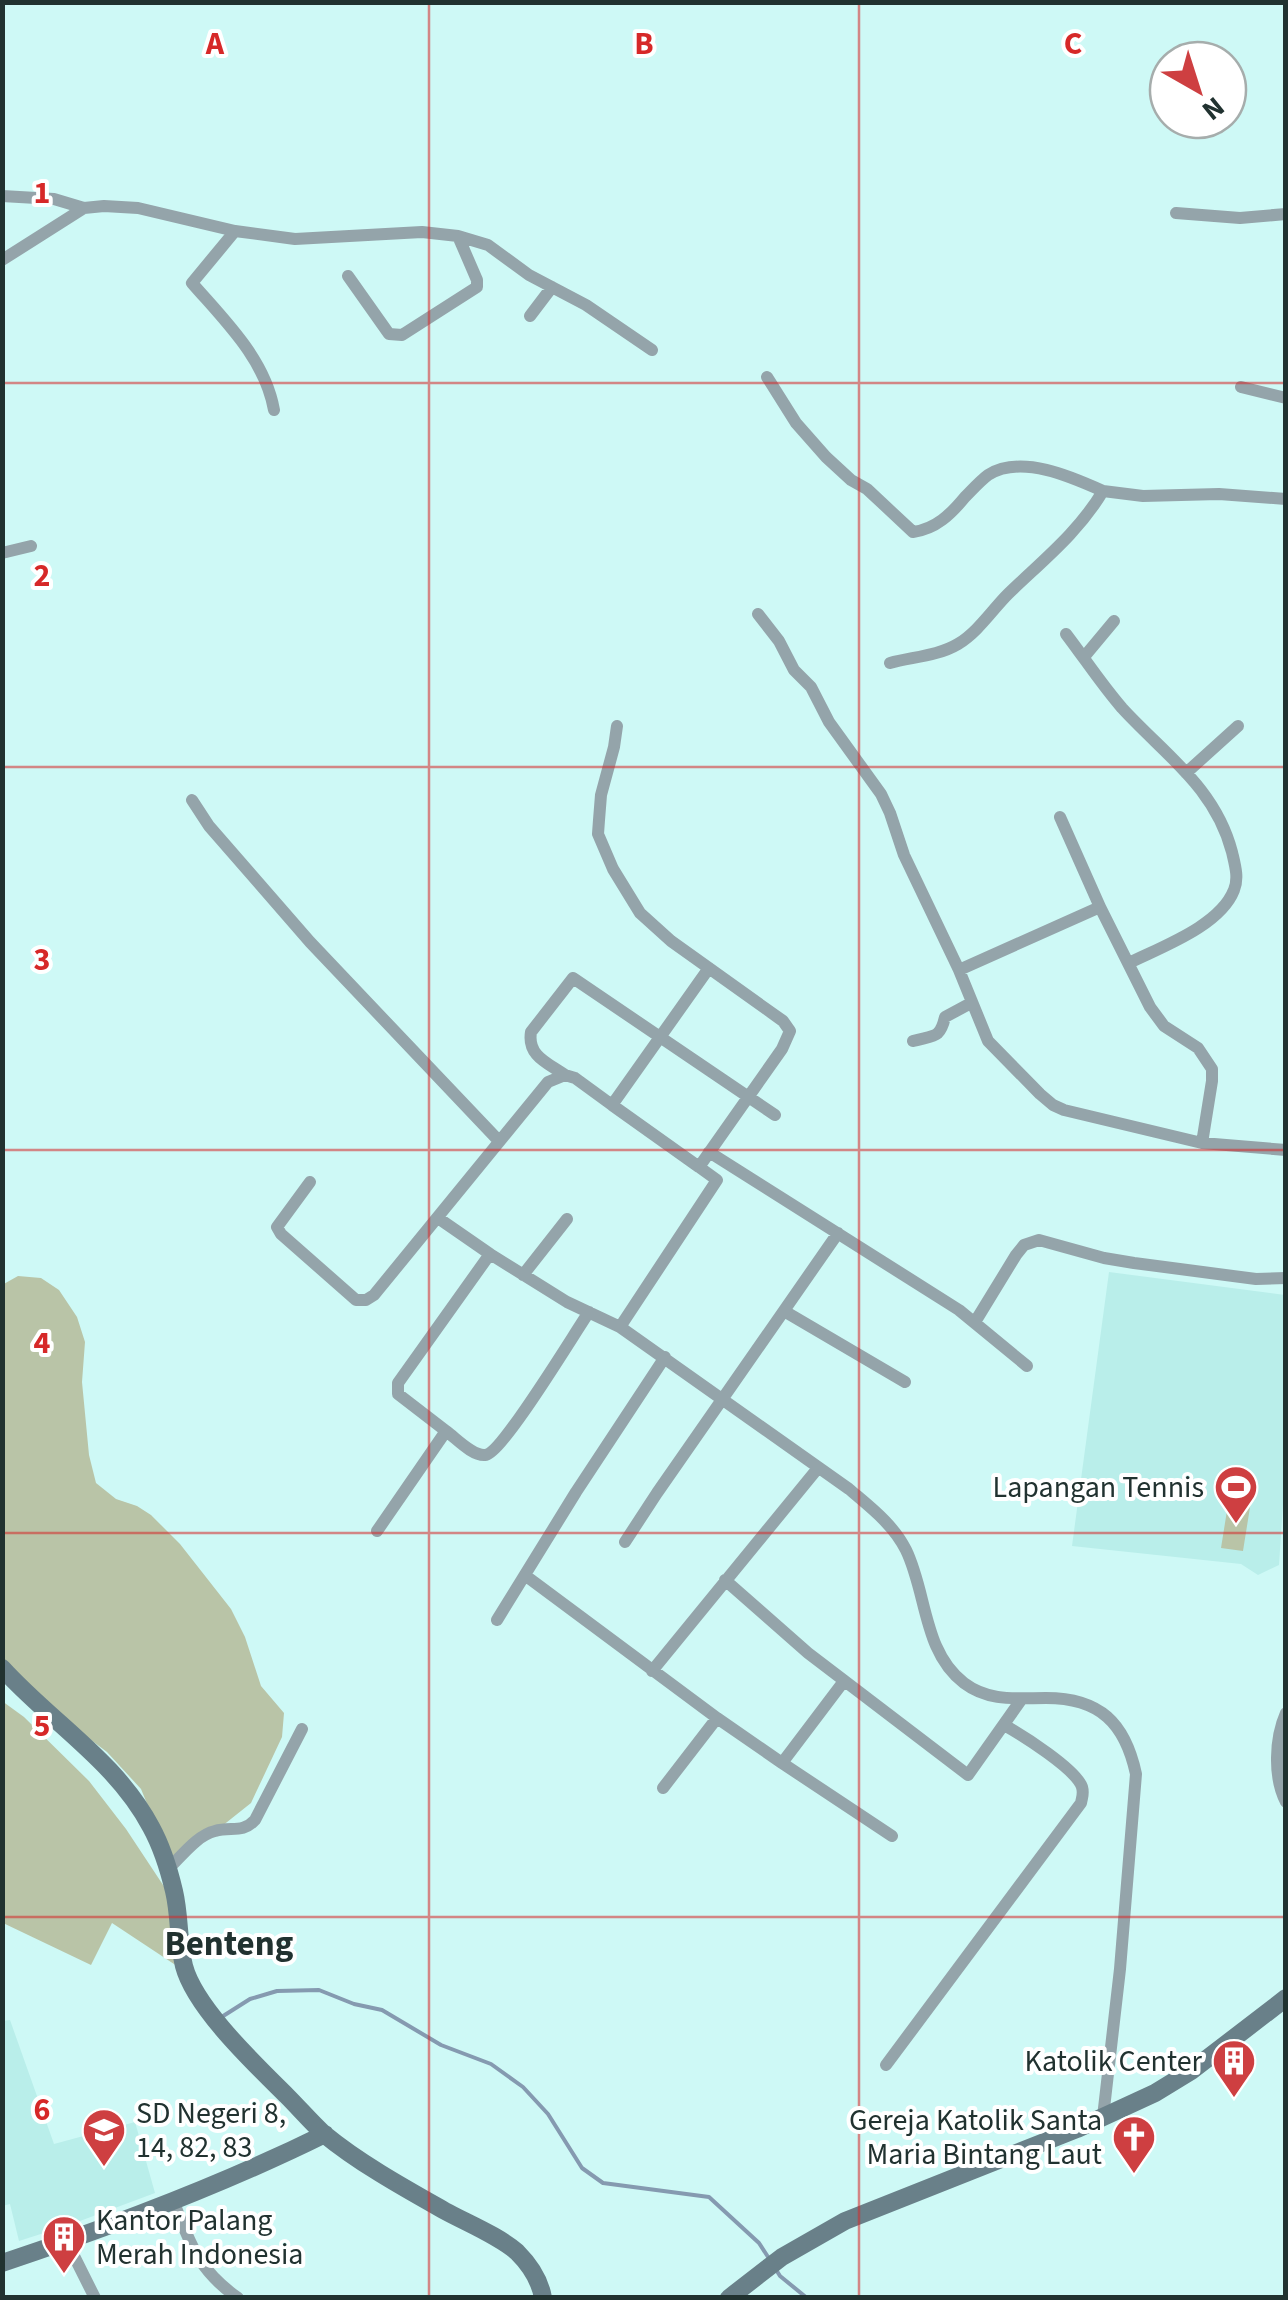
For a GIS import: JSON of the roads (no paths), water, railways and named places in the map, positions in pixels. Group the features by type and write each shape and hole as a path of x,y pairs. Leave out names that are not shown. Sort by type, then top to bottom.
{"street":[{"path":"2,196 54,198 84,208 138,208 235,231 296,238 422,232 458,236 488,245 529,275 586,305 652,350"},
{"path":"2,260 84,208"},
{"path":"1176,213 1240,218 1286,214"},
{"path":"235,231 192,283 224,318 252,358 270,388 274,410"},
{"path":"348,276 389,334 402,334 477,286 458,236"},
{"path":"530,316 552,287"},
{"path":"768,377 796,423 826,457 914,532 938,524 991,473 1012,468 1065,475 1103,491 1143,496 1218,494 1286,498"},
{"path":"1241,387 1286,398"},
{"path":"890,663 946,650 963,640 1072,535 1103,491"},
{"path":"2,552 30,546"},
{"path":"758,614 890,812 904,855 988,1041 998,1053 1053,1104 1087,1117 1202,1143 1286,1150"},
{"path":"1084,657 1114,621"},
{"path":"1066,634 1124,709 1212,802 1226,832 1237,877 1234,890 1210,920 1129,963"},
{"path":"616,726 600,799 598,834 613,869 640,913 671,941 784,1021 790,1030 782,1048 699,1167"},
{"path":"1186,773 1238,726"},
{"path":"192,800 209,826 310,942 499,1141"},
{"path":"1060,817 1156,1017 1198,1048 1212,1069 1202,1143"},
{"path":"959,970 1100,907"},
{"path":"612,1106 708,968"},
{"path":"717,1180 575,1078 533,1053 529,1044 531,1032 573,978 774,1114"},
{"path":"912,1041 939,1032 944,1028 945,1017 971,1003"},
{"path":"310,1182 277,1227 356,1300 366,1300 374,1296 548,1082 565,1075"},
{"path":"709,1152 975,1322 1027,1366"},
{"path":"620,1327 728,1164"},
{"path":"438,1218 568,1302 620,1327 870,1506 898,1536 908,1554 943,1661 964,1683 1002,1698 1070,1700 1099,1711 1124,1735 1136,1774 1103,2117"},
{"path":"524,1275 567,1219"},
{"path":"625,1542 838,1233"},
{"path":"975,1322 1016,1255 1038,1240 1134,1263 1256,1279 1286,1278"},
{"path":"490,1254 397,1387 401,1396 476,1453 493,1452 511,1430 589,1312"},
{"path":"784,1311 904,1382"},
{"path":"496,1620 665,1357"},
{"path":"377,1531 446,1431"},
{"path":"652,1671 818,1468"},
{"path":"526,1576 717,1718 892,1836"},
{"path":"725,1580 844,1681 968,1775 1021,1700"},
{"path":"2,1668 125,1786 154,1832 168,1869 184,1965 194,1990 248,2056 325,2134 410,2190 510,2246 534,2272 544,2298"},
{"path":"782,1763 844,1681"},
{"path":"1286,1713 1282,1721 1278,1781 1286,1802"},
{"path":"663,1788 717,1718"},
{"path":"886,2065 1081,1804 1080,1782 1060,1763 1004,1725"},
{"path":"168,1869 212,1831 242,1830 255,1820 302,1729"},
{"path":"729,2298 782,2257 865,2212 1155,2094 1286,1998"},
{"path":"2,2263 174,2203 325,2134"},
{"path":"174,2203 204,2269 238,2298"},
{"path":"68,2242 95,2298"}],"waterway":[{"path":"220,2018 250,1999 277,1991 319,1990 382,2010 441,2045 491,2064 523,2087 548,2114 582,2168 603,2183 709,2197 759,2243 770,2260"},
{"path":"775,2268 807,2298"}],"place":[{"name":"Lapangan Tennis","path":"1236,1525"},
{"name":"Katolik Center","path":"1234,2099"},
{"name":"SD Negeri 8, 14, 82, 83","path":"104,2168"},
{"name":"Gereja Katolik Santa Maria Bintang Laut","path":"1134,2175"},
{"name":"Kantor Palang Merah Indonesia","path":"64,2275"}],"district":[{"name":"Benteng","path":"229,1944"}]}
